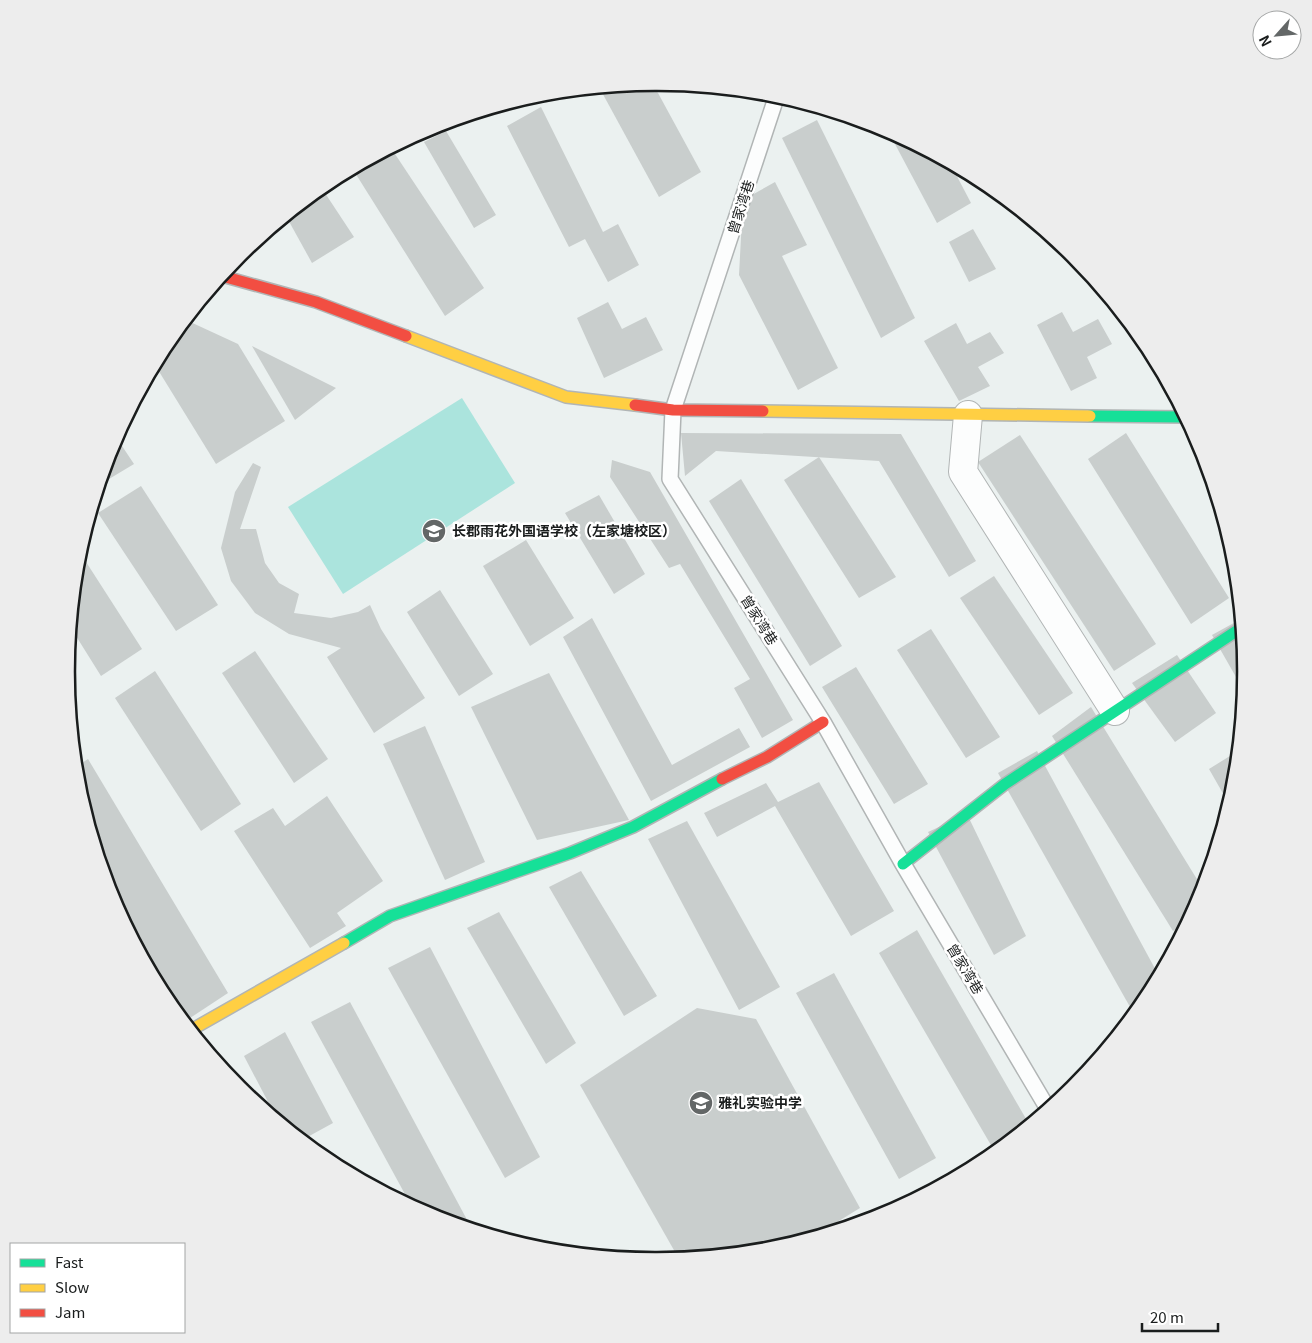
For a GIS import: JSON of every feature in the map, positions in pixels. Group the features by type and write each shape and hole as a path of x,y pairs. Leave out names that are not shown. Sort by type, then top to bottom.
{"street":[{"path":"229,278 316,302 566,397 673,410 1178,417"},
{"path":"968,415 963,472 1115,711"},
{"path":"903,864 1005,784 1236,632"},
{"path":"196,1027 390,916 570,853 633,827 694,792 767,757 822,722"}],"lane":[{"name":"曾家湾巷","path":"774,103 673,410 670,480 822,722 903,864 1044,1103"}],"shaded area":[{"path":"462,398 515,483 343,594 288,507"}],"building":[{"path":"657,91 701,172 659,197 602,93"},
{"path":"541,107 603,232 618,224 639,265 608,282 585,239 569,247 507,126"},
{"path":"817,120 915,318 881,338 782,138"},
{"path":"446,131 496,215 474,228 424,142"},
{"path":"894,142 913,150 956,174 971,203 937,223"},
{"path":"394,153 484,288 445,316 356,174"},
{"path":"775,182 807,245 782,256 838,368 798,390 739,275 743,200"},
{"path":"325,194 354,237 312,263 289,222"},
{"path":"973,229 996,269 969,282 949,242"},
{"path":"608,302 622,329 646,317 663,350 604,378 577,318"},
{"path":"1062,312 1073,332 1098,319 1112,344 1087,357 1097,378 1071,391 1037,325"},
{"path":"192,323 238,344 285,421 216,464 159,371"},
{"path":"956,323 967,344 990,332 1004,353 978,367 990,386 959,401 924,341"},
{"path":"252,346 336,388 295,420"},
{"path":"681,433 901,434 976,561 949,577 879,461 716,451 685,476"},
{"path":"1126,433 1229,598 1191,624 1088,459"},
{"path":"1020,435 1156,644 1114,671 978,462"},
{"path":"121,445 134,464 108,480"},
{"path":"819,457 896,577 859,598 784,480"},
{"path":"612,460 650,472 793,720 762,738 734,688 750,679 680,564 669,568 610,477"},
{"path":"253,463 261,467 240,529 256,529 265,563 279,583 299,594 294,613 331,618 358,612 370,605 381,629 425,698 374,733 327,657 341,648 289,634 255,613 231,581 221,548 235,492"},
{"path":"741,479 842,646 810,666 709,501"},
{"path":"141,486 218,605 176,631 98,513"},
{"path":"599,495 645,574 614,594 565,513"},
{"path":"526,540 574,618 530,646 483,566"},
{"path":"86,561 142,649 101,676 76,636"},
{"path":"994,576 1073,693 1039,715 960,598"},
{"path":"440,590 493,674 459,696 407,612"},
{"path":"592,618 672,765 739,728 750,747 651,801 563,637"},
{"path":"1235,622 1237,678 1212,635"},
{"path":"931,629 1000,737 966,758 897,650"},
{"path":"255,651 328,759 294,783 222,673"},
{"path":"1177,655 1216,713 1175,742 1132,683"},
{"path":"856,667 928,784 894,804 822,687"},
{"path":"155,671 241,804 201,831 115,698"},
{"path":"549,673 629,820 537,840 471,707"},
{"path":"1091,707 1198,881 1177,928 1173,931 1052,736"},
{"path":"425,726 485,862 445,880 383,744"},
{"path":"1037,751 1155,969 1130,1007 998,773"},
{"path":"1231,756 1224,795 1209,769"},
{"path":"88,759 228,993 190,1018 153,962 119,894 95,822 82,763"},
{"path":"819,782 894,911 851,936 775,806 717,837 704,813 766,783 778,802"},
{"path":"327,796 383,881 337,913 346,926 310,948 234,831 273,808 285,826"},
{"path":"967,814 1026,936 994,955 928,832"},
{"path":"687,821 780,987 739,1010 648,839"},
{"path":"581,871 657,996 624,1016 549,887"},
{"path":"499,912 576,1043 546,1064 467,928"},
{"path":"917,930 1026,1119 991,1146 879,953"},
{"path":"430,947 540,1157 505,1178 388,968"},
{"path":"834,973 936,1158 899,1179 796,993"},
{"path":"350,1002 468,1222 406,1196 311,1022"},
{"path":"697,1008 756,1019 860,1208 832,1225 806,1233 732,1248 675,1252 580,1085"},
{"path":"285,1032 333,1123 308,1137 302,1132 270,1105 244,1056"}],"traffic: fast":[{"path":"1090,416 1178,417"},
{"path":"903,864 1005,784 1236,631"},
{"path":"344,943 390,916 570,853 633,827 722,779"}],"traffic: slow":[{"path":"406,336 566,397 635,405"},
{"path":"763,411 1090,416"},
{"path":"196,1027 344,943"}],"traffic: jam":[{"path":"229,278 316,302 406,336"},
{"path":"635,405 673,410 763,411"},
{"path":"722,779 767,757 823,722"}],"place":[{"name":"长郡雨花外国语学校（左家塘校区）","path":"434,531"},
{"name":"雅礼实验中学","path":"701,1103"}]}
